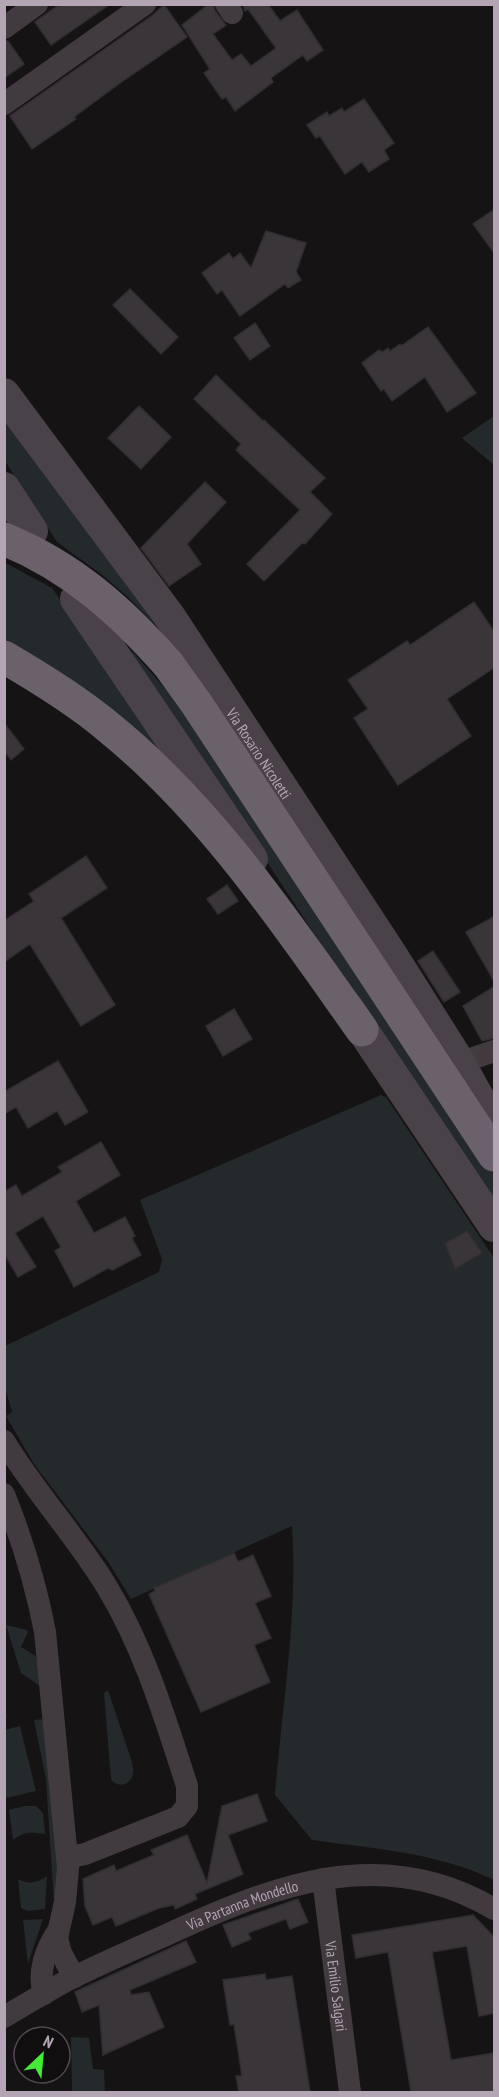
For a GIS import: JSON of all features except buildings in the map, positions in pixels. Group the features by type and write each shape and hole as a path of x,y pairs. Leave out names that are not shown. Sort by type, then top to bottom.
{"highway":[{"path":"18,535 25,547 82,582 108,602 168,664 495,1155"},
{"path":"4,657 71,699 107,726 152,766 192,807 280,916 362,1030"}],"main road":[{"name":"Via Rosario Nicoletti","path":"4,394 170,617 385,945 495,1126"},
{"path":"4,488 18,535"},
{"path":"76,599 226,819 362,1030 495,1226"}],"street":[{"path":"4,28 37,4"},
{"path":"4,104 145,4"},
{"path":"459,1064 495,1051"},
{"path":"4,1441 23,1473 90,1560 108,1588 146,1667 187,1786 187,1806 178,1817 85,1854 67,1858"},
{"path":"4,1494 22,1542 45,1632 67,1858 65,1902 58,1931 58,1946 74,1977"},
{"name":"Via Partanna Mondello","path":"4,2017 74,1977 224,1908 273,1891 323,1879 351,1875 382,1875 414,1879 445,1886 472,1896 495,1909"},
{"name":"Via Emilio Salgari","path":"323,1879 350,2092"},
{"path":"44,1994 41,1982 43,1968 48,1947 58,1931"}],"shaded area":[{"path":"5,412 163,622 158,628 127,596 57,542 5,461"},
{"path":"494,416 494,465 462,438"},
{"path":"4,562 52,588 191,792 5,643"},
{"path":"132,651 177,702 333,927 494,1175 494,1206 195,753 131,661"},
{"path":"381,1095 386,1097 494,1258 494,1880 428,1857 312,1840 275,1795 291,1627 292,1526 131,1599 109,1563 34,1464 6,1416 12,1412 5,1388 5,1346 159,1272 162,1259 140,1200"},
{"path":"6,1625 27,1630 21,1647 36,1656 43,1688 21,1673"},
{"path":"108,1690 132,1762 132,1777 127,1783 120,1785 111,1779 104,1693"},
{"path":"45,1719 58,1875 54,1903 46,1779 34,1720"},
{"path":"20,1726 36,1791 7,1798 4,1789 5,1730"},
{"path":"36,1806 43,1813 45,1834 28,1833 13,1840 9,1810"},
{"path":"47,1876 45,1909 28,1911 21,1908 18,1879 33,1882"},
{"path":"43,1919 28,1964 23,1920"},
{"path":"72,2037 89,2038 93,2069 104,2070 105,2092 72,2092"}]}
